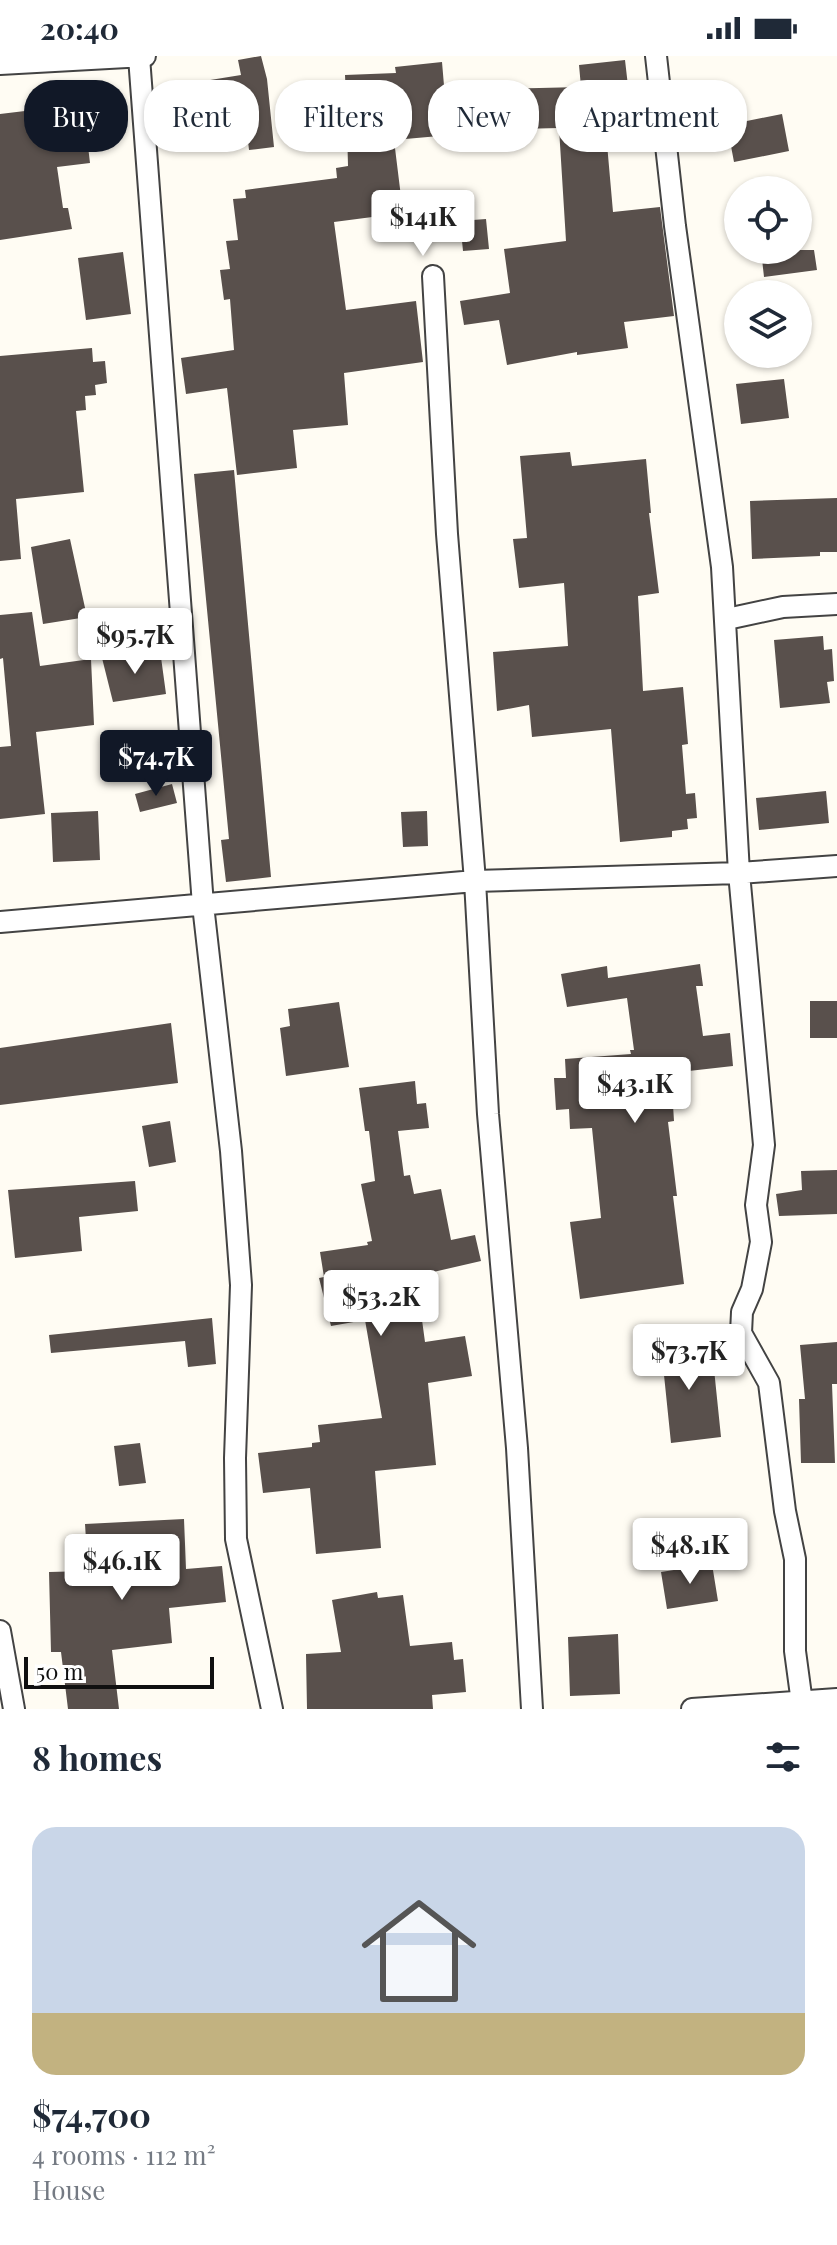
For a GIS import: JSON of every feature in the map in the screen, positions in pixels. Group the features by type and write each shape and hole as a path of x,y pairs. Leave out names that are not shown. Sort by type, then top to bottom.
{"street":[{"path":"656,56 675,226 699,386 727,619 739,873 764,1145 756,1205 761,1242 752,1289 742,1312 741,1333 769,1383 785,1511 795,1559 795,1651 802,1703"},
{"path":"0,64 142,57 203,905 231,1151 241,1285 236,1539 272,1709"},
{"path":"433,276 447,534 475,881 488,1114 517,1448 532,1709"},
{"path":"727,619 783,607 837,604"},
{"path":"0,922 475,881 739,873 837,866"},
{"path":"0,1631 14,1709"},
{"path":"692,1709 837,1699"}],"building":[{"path":"261,56 267,79 274,147 259,149 259,80 210,80 241,75 238,60"},
{"path":"625,60 627,80 580,80 579,65"},
{"path":"442,62 444,80 428,80 428,137 412,138 412,80 345,80 345,75 396,73 395,67"},
{"path":"539,88 555,88 555,128 539,128"},
{"path":"24,111 24,152 89,152 90,163 57,167 63,208 68,208 72,229 0,240 0,114"},
{"path":"782,114 789,151 734,162 732,152 747,152 747,121"},
{"path":"348,152 395,152 403,213 334,222 346,310 416,301 423,362 344,373 348,425 293,430 297,468 237,475 227,388 186,394 181,358 234,350 230,299 224,300 220,270 230,269 226,241 238,240 233,199 246,198 245,190 337,178 336,168 348,166"},
{"path":"560,152 608,152 613,212 660,207 674,316 624,322 628,348 577,355 577,352 507,365 499,320 464,325 460,301 510,293 504,249 566,241"},
{"path":"486,219 489,249 463,251 460,221"},
{"path":"814,250 817,270 764,277 763,264 812,264"},
{"path":"123,252 131,314 86,320 78,258"},
{"path":"92,348 93,362 105,361 107,383 95,385 96,395 85,396 86,410 76,411 84,492 16,499 21,559 0,561 0,356"},
{"path":"784,379 789,418 741,424 736,384"},
{"path":"570,452 572,466 646,459 659,593 638,596 643,691 683,687 688,744 682,745 686,794 695,793 697,818 687,819 688,829 672,831 672,837 620,842 611,729 532,737 529,705 497,711 493,652 568,646 564,583 519,588 513,539 527,538 520,456"},
{"path":"234,470 271,877 226,882 221,840 229,839 194,474"},
{"path":"837,498 837,552 820,552 820,556 752,559 750,501"},
{"path":"70,539 87,617 43,624 31,547"},
{"path":"32,612 40,666 91,659 94,725 36,732 45,814 0,819 0,747 11,746 3,658 0,659 0,615"},
{"path":"823,636 824,650 832,649 834,681 827,682 830,703 780,708 774,640"},
{"path":"160,650 166,694 113,702 102,658"},
{"path":"172,784 177,803 140,812 135,794"},
{"path":"826,791 829,823 759,830 756,798"},
{"path":"98,811 100,860 53,862 51,813"},
{"path":"427,811 428,846 403,847 401,812"},
{"path":"700,964 703,986 696,986 703,1036 730,1033 733,1066 671,1073 674,1121 668,1122 684,1284 580,1299 570,1222 601,1218 592,1128 570,1129 569,1109 556,1110 554,1078 566,1078 565,1059 631,1054 630,1050 634,1050 627,998 567,1007 561,974 607,966 608,978"},
{"path":"810,1001 837,1001 837,1038 810,1038"},
{"path":"339,1002 349,1067 286,1076 280,1028 290,1026 288,1009"},
{"path":"171,1023 178,1083 0,1105 0,1048"},
{"path":"415,1081 417,1104 426,1103 429,1128 398,1131 404,1176 410,1175 414,1194 441,1189 451,1240 475,1235 481,1261 416,1276 425,1342 465,1336 472,1376 428,1383 436,1465 375,1471 381,1548 316,1554 310,1488 263,1493 258,1453 312,1447 312,1443 320,1442 318,1425 382,1418 365,1320 331,1326 319,1278 324,1277 320,1252 368,1245 367,1242 372,1241 361,1184 375,1181 369,1131 365,1131 359,1088"},
{"path":"170,1121 176,1162 149,1167 142,1126"},
{"path":"837,1170 837,1214 779,1216 776,1194 802,1190 801,1171"},
{"path":"135,1181 138,1211 79,1217 82,1251 15,1258 8,1190"},
{"path":"212,1318 216,1364 188,1367 185,1341 51,1353 49,1335"},
{"path":"688,1329 697,1371 714,1369 721,1437 671,1443 664,1375 669,1374 661,1335"},
{"path":"837,1342 837,1384 832,1384 835,1463 801,1463 799,1399 805,1399 800,1345"},
{"path":"140,1443 146,1483 119,1486 114,1446"},
{"path":"184,1519 186,1569 222,1566 226,1602 169,1608 172,1643 112,1650 119,1709 68,1709 61,1652 51,1652 49,1572 88,1571 85,1524"},
{"path":"712,1564 718,1601 667,1609 661,1572"},
{"path":"377,1592 378,1598 403,1595 410,1646 452,1642 454,1660 463,1659 466,1692 432,1695 433,1709 307,1709 306,1654 341,1652 332,1600"},
{"path":"618,1634 620,1694 570,1696 568,1637"}]}
